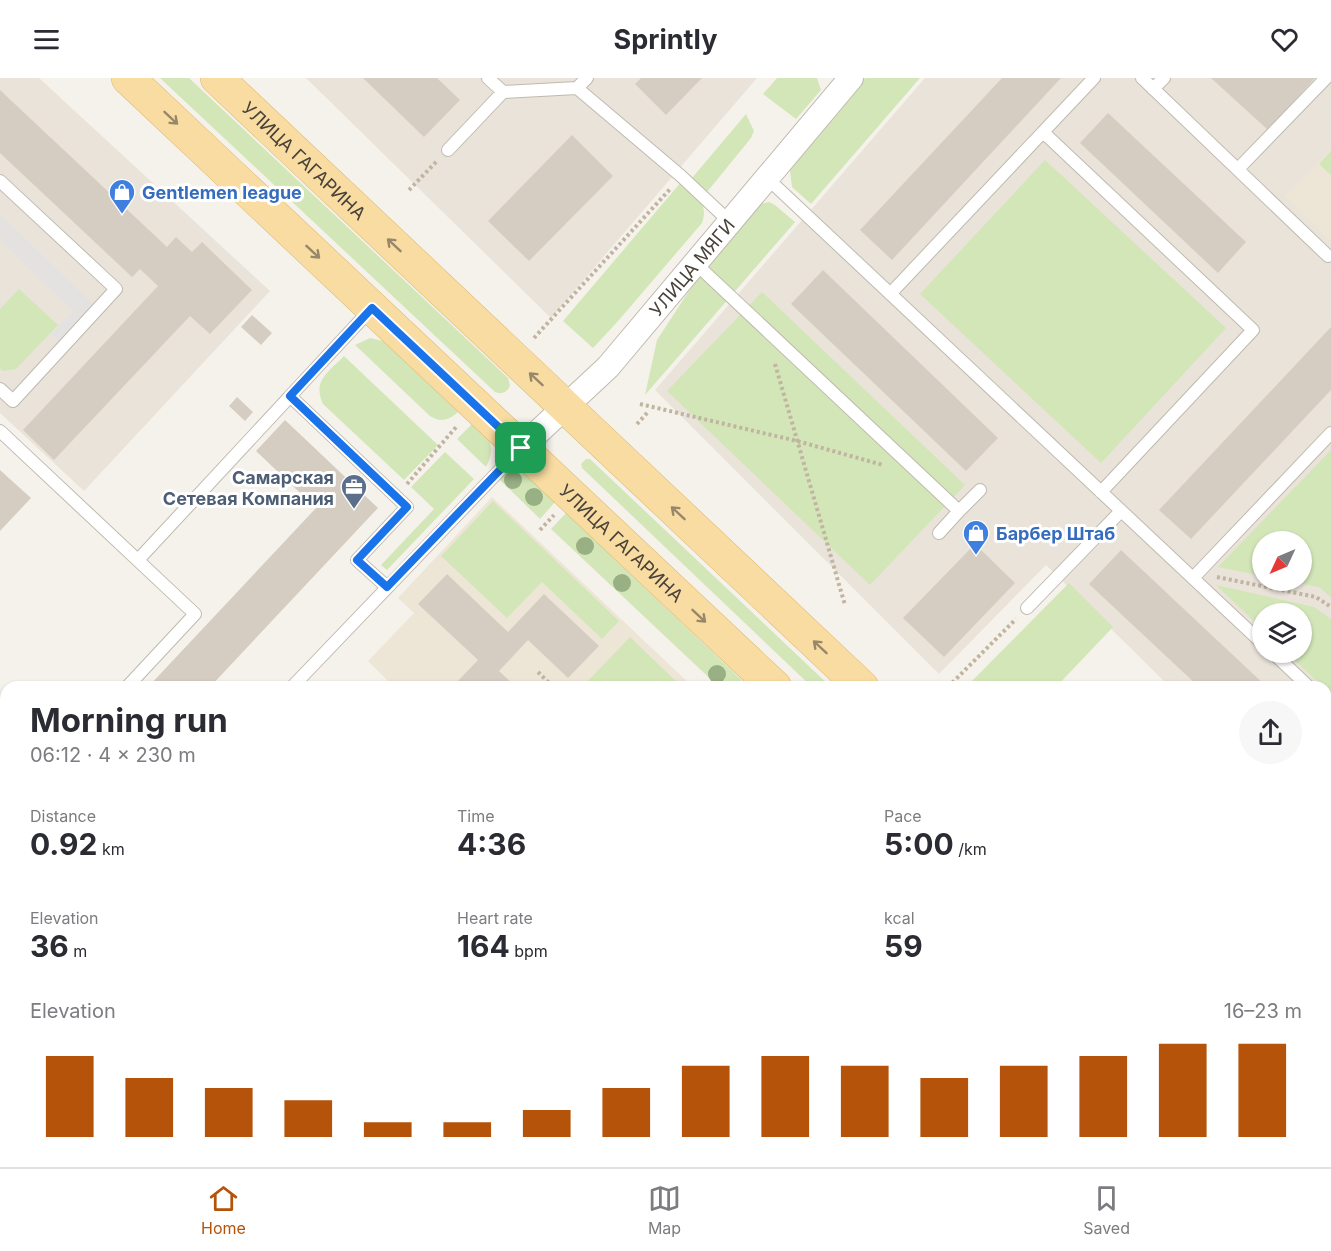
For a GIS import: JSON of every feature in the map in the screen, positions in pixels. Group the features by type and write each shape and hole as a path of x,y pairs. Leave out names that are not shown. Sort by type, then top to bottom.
{"main road":[{"name":"УЛИЦА ГАГАРИНА","path":"128,78 769,681"},
{"name":"УЛИЦА ГАГАРИНА","path":"217,78 856,681"}],"street":[{"name":"УЛИЦА МЯГИ","path":"521,448 608,367 851,78"}],"lane":[{"path":"488,78 502,92"},
{"path":"577,88 586,78"},
{"path":"891,293 1094,78"},
{"path":"1142,78 1328,256"},
{"path":"1153,89 1164,78"},
{"path":"1238,169 1326,78"},
{"path":"448,150 502,92 577,88 681,176 730,222"},
{"path":"1043,132 1253,330 1101,492"},
{"path":"767,178 1121,511 1195,575 1252,633"},
{"path":"0,181 117,289 13,401 0,389"},
{"path":"695,263 959,511"},
{"path":"138,560 372,308"},
{"path":"290,396 407,507 357,560 387,587"},
{"path":"0,431 195,614 133,681"},
{"path":"1195,575 1331,433"},
{"path":"298,681 521,448"},
{"path":"939,532 980,490"},
{"path":"1027,608 1121,511"},
{"path":"1284,663 1303,681"}],"path":[{"path":"409,190 448,150"},
{"path":"534,338 681,176"},
{"path":"764,327 845,605"},
{"path":"640,404 797,441 923,477"},
{"path":"637,424 648,412"},
{"path":"396,496 447,440"},
{"path":"1195,575 1316,597 1331,607"},
{"path":"954,681 1027,608"},
{"path":"538,672 547,681"}],"shaded area":[{"path":"0,78 39,78 270,291 84,491 0,413"},
{"path":"306,78 757,78 551,318"},
{"path":"925,78 1331,78 1331,681 1164,681 1046,565 939,674 655,390"},
{"path":"1331,149 1331,241 1285,196"},
{"path":"0,214 94,305 59,342 51,334 73,311 0,240"},
{"path":"492,497 687,681 388,681 368,661 414,613 398,598"}],"green space":[{"path":"160,78 189,78 508,378 510,385 508,389 502,393 495,392"},
{"path":"777,78 817,78 821,90 796,119 763,94"},
{"path":"865,78 920,78 811,204 792,187 790,171 796,159"},
{"path":"746,114 754,131 751,138 707,192 692,178"},
{"path":"1331,151 1331,175 1319,164"},
{"path":"1045,160 1226,328 1101,463 920,294"},
{"path":"682,181 700,199 704,210 702,223 593,348 563,321"},
{"path":"769,202 795,222 645,395 657,340 687,294 726,242 751,212 761,204"},
{"path":"19,289 58,325 16,369 3,371 0,368 0,309"},
{"path":"762,292 965,485 870,585 667,391"},
{"path":"370,338 383,341 458,412 445,420 430,416 355,345"},
{"path":"344,356 438,445 404,480 323,404 320,396 321,382"},
{"path":"472,424 490,442 491,453 486,467 457,439"},
{"path":"1331,450 1331,597 1319,587 1312,586 1312,531 1253,531"},
{"path":"445,452 474,479 387,570 381,565 434,509 411,487"},
{"path":"586,459 590,459 825,681 806,681 582,468 581,464"},
{"path":"510,467 521,470 555,502 540,519 498,478"},
{"path":"493,501 619,621 602,639 542,582 507,618 441,556"},
{"path":"566,513 743,681 713,681 551,529"},
{"path":"1252,532 1252,574 1218,567"},
{"path":"1069,583 1113,627 1062,681 972,681"},
{"path":"1216,585 1296,603 1252,603 1252,619"},
{"path":"1312,607 1331,619 1331,681 1317,681 1298,663 1312,663"},
{"path":"630,637 676,681 588,681"}],"building":[{"path":"363,78 437,78 460,100 424,137"},
{"path":"641,78 702,78 666,115 635,84"},
{"path":"1002,78 1061,78 892,260 860,230"},
{"path":"1211,78 1315,78 1268,130"},
{"path":"0,90 167,247 176,237 192,252 202,242 252,290 210,334 190,316 54,460 23,430 158,286 140,269 132,277 0,153"},
{"path":"1108,113 1246,242 1218,273 1080,143"},
{"path":"572,135 613,176 529,261 488,221"},
{"path":"823,270 998,438 966,471 791,304"},
{"path":"252,315 272,333 261,345 241,327"},
{"path":"1331,327 1331,390 1191,539 1159,510"},
{"path":"237,397 253,412 245,421 229,406"},
{"path":"285,420 378,508 216,681 154,681 316,508 256,451"},
{"path":"0,470 31,498 0,531"},
{"path":"975,544 1015,583 944,657 903,618"},
{"path":"1121,550 1261,681 1193,681 1089,584"},
{"path":"447,574 508,632 544,594 599,646 568,678 528,640 499,671 510,681 458,681 478,660 418,604"}],"place":[{"name":"Gentlemen league","path":"122,215"},
{"name":"Самарская Сетевая Компания","path":"354,510"},
{"name":"Барбер Штаб","path":"976,556"}],"route":[{"path":"372,308 521,448 387,587 357,560 407,507 290,396 372,308"}]}
